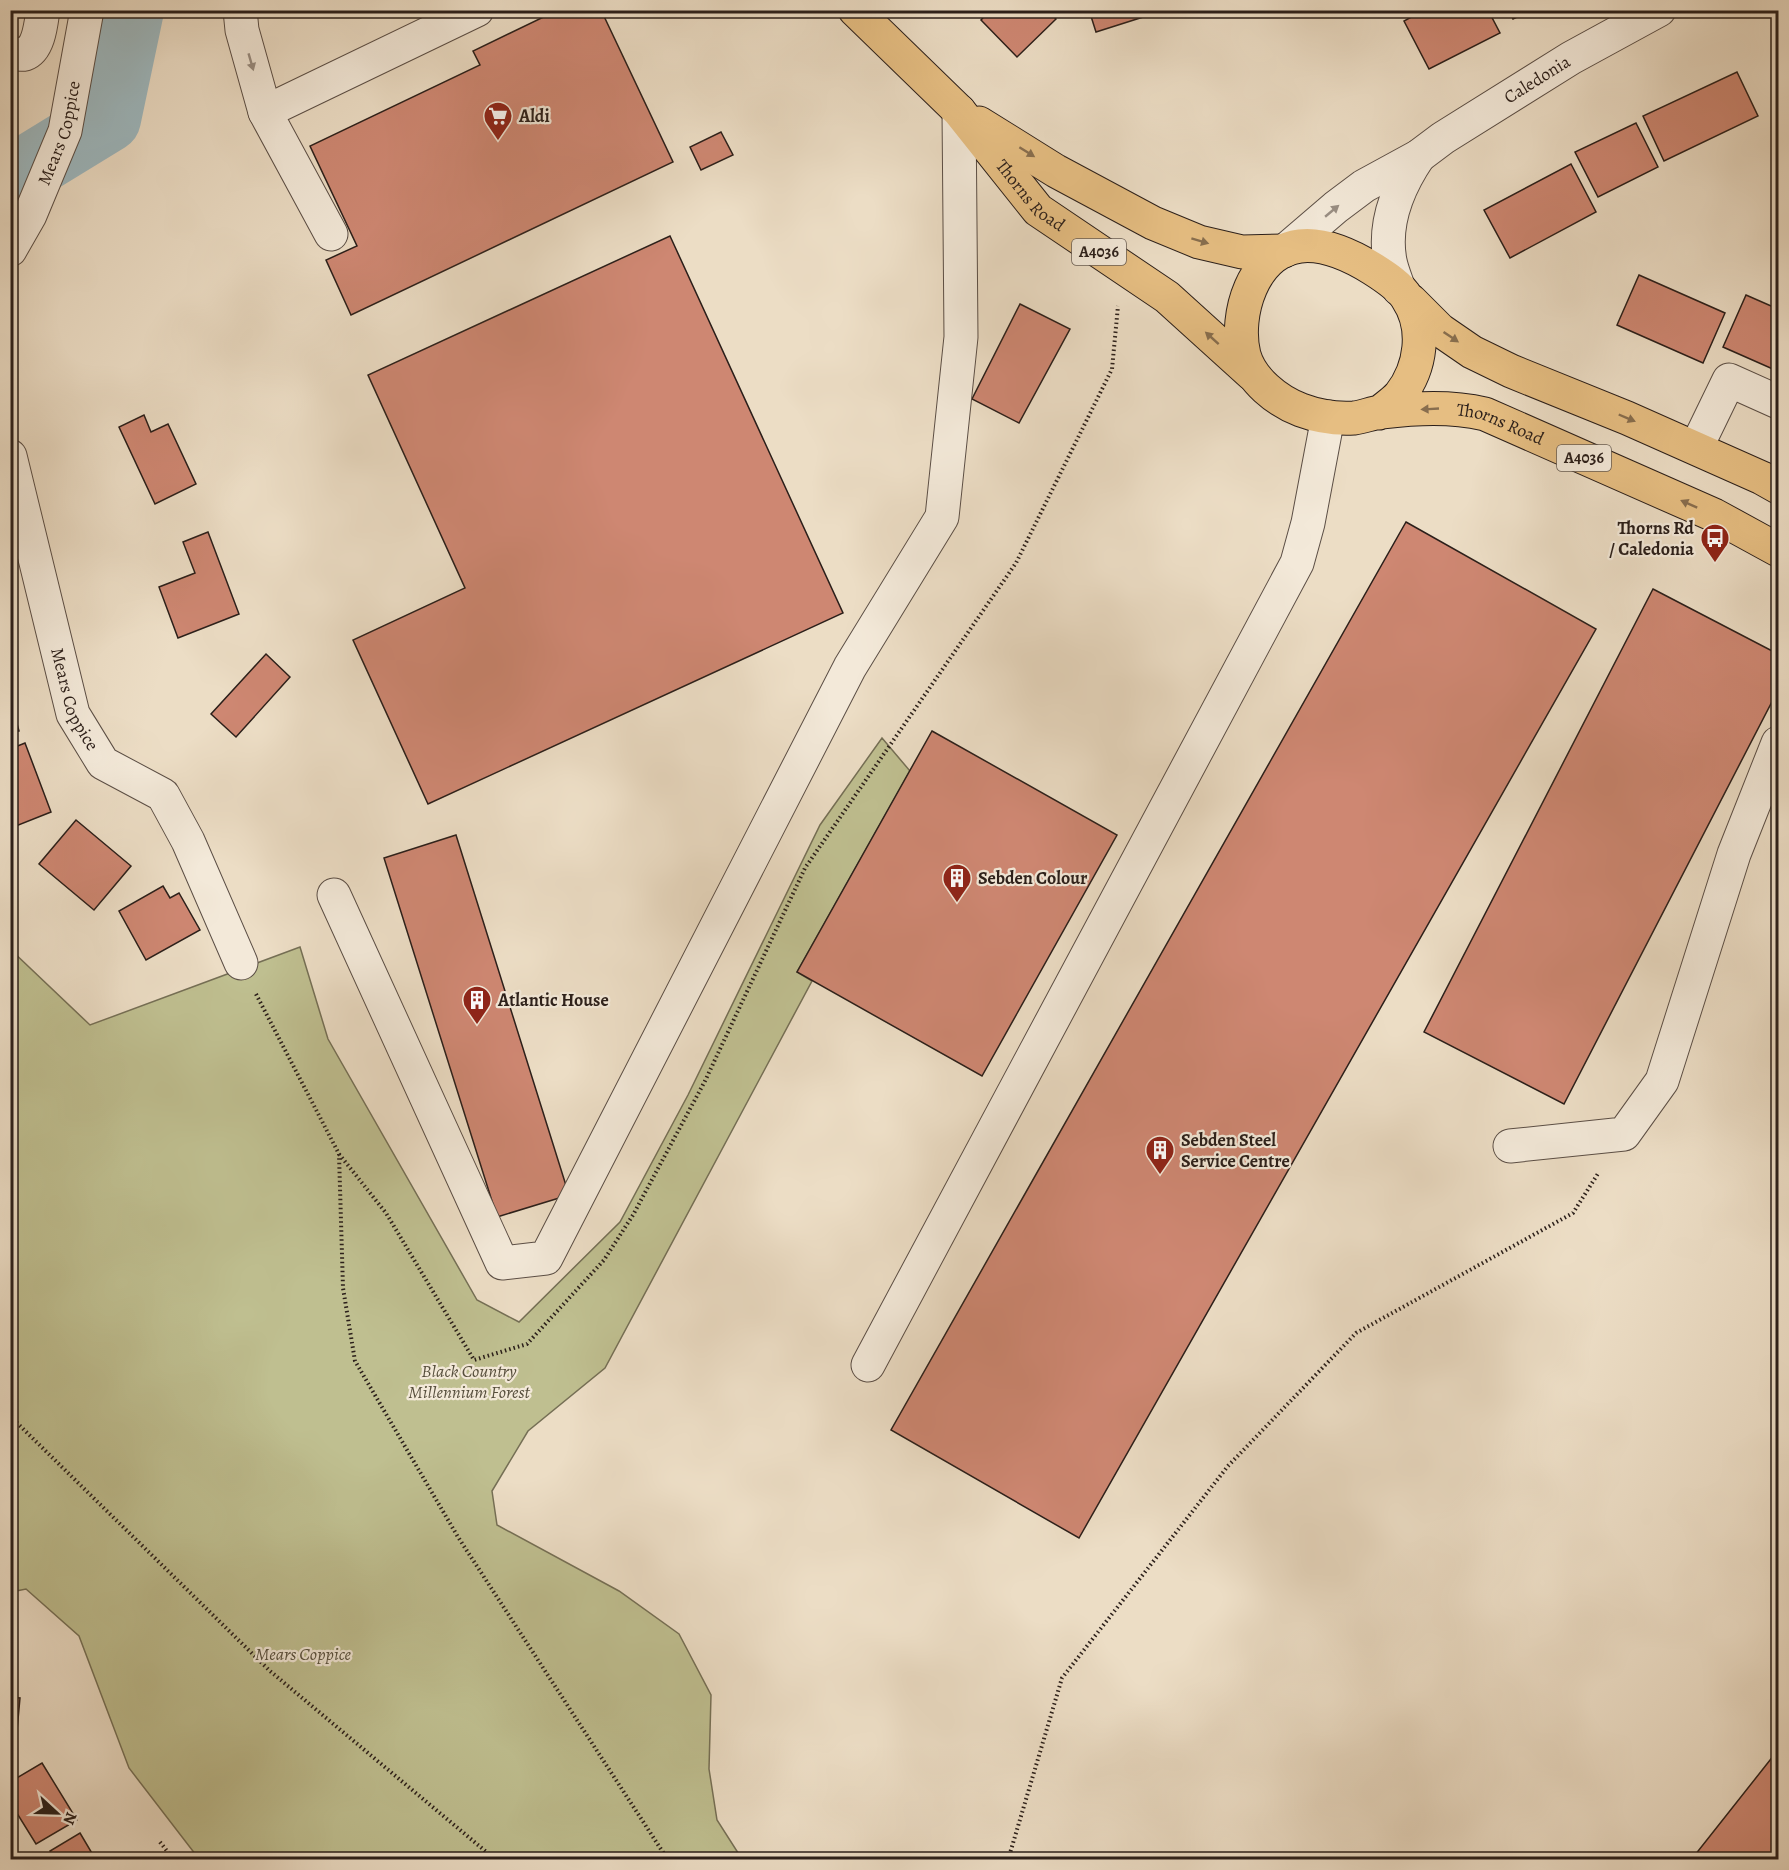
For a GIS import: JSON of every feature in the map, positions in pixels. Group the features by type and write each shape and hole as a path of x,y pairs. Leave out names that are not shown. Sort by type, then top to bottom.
{"highway":[{"name":"Thorns Road","path":"855,10 959,111 1038,210 1167,297 1256,378"},
{"name":"Thorns Road","path":"959,111 1056,171 1153,223 1199,242 1242,252 1286,250"},
{"name":"A4036","path":"1403,293 1418,322 1420,351 1412,377 1399,397 1379,412 1354,418 1328,417 1300,410 1274,395 1256,378 1244,357 1241,333 1243,309 1260,271 1286,250 1302,246 1325,248 1351,257 1375,270 1403,293 1440,330 1472,352 1511,371 1696,448 1779,487"},
{"name":"Thorns Road","path":"1379,412 1432,408 1461,409 1485,414 1714,515 1779,550"}],"street":[{"path":"10,53 24,55 32,49 39,33 43,10"},
{"name":"Mears Coppice","path":"10,250 30,215 65,131 87,10"},
{"path":"240,10 242,30 265,112 331,234"},
{"path":"265,112 477,10"},
{"name":"Caledonia","path":"1286,250 1364,186 1419,156 1443,138 1571,58 1659,10"},
{"path":"334,895 502,1263 546,1258 850,667 942,517 961,337 959,111"},
{"name":"Caledonia","path":"1403,293 1390,262 1388,236 1391,214 1405,176 1419,156"},
{"path":"1696,448 1729,380 1779,402"},
{"path":"868,1365 1297,563 1308,523 1328,417"},
{"name":"Mears Coppice","path":"10,456 73,714 103,763 163,795 188,841 241,963"},
{"path":"1510,1146 1624,1134 1662,1080 1734,854 1779,743"}],"path":[{"path":"241,963 339,1154 386,1213 474,1360 527,1344 604,1260 633,1215 705,1081 805,868 1016,563 1112,369 1121,266"},
{"path":"1008,1860 1062,1677 1228,1466 1356,1333 1573,1213 1624,1134"},
{"path":"339,1154 343,1288 356,1361 458,1537 668,1860"},
{"path":"10,1416 270,1671 496,1860"},
{"path":"160,1842 174,1860"}],"green space":[{"name":"Mears Coppice","path":"882,738 910,771 797,972 812,981 605,1368 528,1431 492,1491 497,1525 619,1591 679,1634 711,1695 709,1769 717,1820 742,1859 199,1859 129,1768 79,1636 26,1589 11,1592 10,949 90,1025 300,947 328,1039 477,1300 519,1322 620,1222 688,1095 820,825"}],"building":[{"path":"558,10 601,10 673,162 351,315 326,260 357,246 310,146 480,65 473,51"},
{"path":"990,10 1048,10 1056,19 1017,57 981,20"},
{"path":"1089,10 1158,10 1159,12 1096,32"},
{"path":"1424,10 1488,10 1500,33 1429,69 1404,21"},
{"path":"1509,10 1532,10 1513,19"},
{"path":"1737,72 1758,116 1664,161 1643,116"},
{"path":"1636,123 1658,167 1598,197 1575,152"},
{"path":"721,132 733,155 701,170 690,147"},
{"path":"1571,164 1596,212 1510,258 1484,210"},
{"path":"670,236 843,613 428,804 353,640 465,588 368,375"},
{"path":"1639,275 1725,313 1703,363 1617,325"},
{"path":"1746,295 1778,309 1778,363 1775,370 1723,347"},
{"path":"1020,304 1070,329 1019,423 972,399"},
{"path":"144,415 151,432 168,424 196,484 155,504 119,427"},
{"name":"Sebden Steel Service Centre","path":"1406,522 1596,629 1079,1538 891,1430"},
{"path":"208,532 239,614 178,638 159,587 195,573 183,542"},
{"path":"1653,589 1778,654 1778,690 1564,1104 1424,1032"},
{"path":"266,654 290,677 236,737 211,714"},
{"path":"10,699 19,731 10,733"},
{"name":"Sebden Colour","path":"932,731 1117,835 982,1076 797,972"},
{"path":"25,743 51,812 11,828 10,749"},
{"path":"76,820 131,866 94,910 39,864"},
{"name":"Atlantic House","path":"456,835 569,1195 497,1217 384,858"},
{"path":"163,886 170,898 179,893 200,930 146,960 119,911"},
{"path":"10,1697 20,1698 16,1741 10,1740"},
{"path":"1778,1750 1778,1860 1691,1860"},
{"path":"42,1763 77,1820 36,1844 10,1802 10,1782"},
{"path":"80,1833 96,1860 56,1860 50,1851"}],"waterway":[{"path":"10,179 108,119 131,10"}],"place":[{"name":"Aldi","path":"498,142"},
{"name":"Thorns Rd / Caledonia","path":"1715,564"},
{"name":"Sebden Colour","path":"957,904"},
{"name":"Atlantic House","path":"477,1026"},
{"name":"Sebden Steel Service Centre","path":"1160,1176"}],"park label":[{"name":"Black Country Millennium Forest","path":"469,1381"}]}
